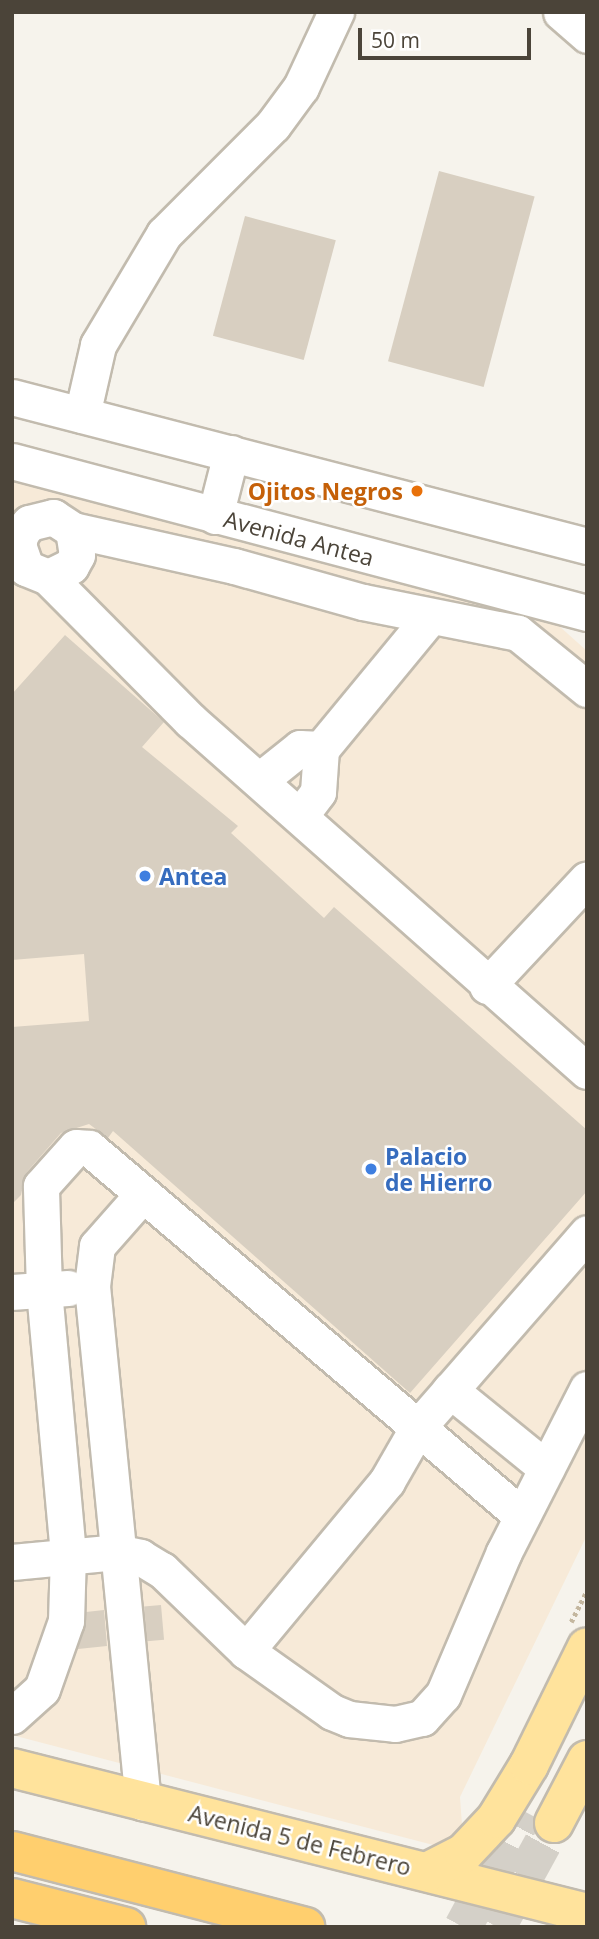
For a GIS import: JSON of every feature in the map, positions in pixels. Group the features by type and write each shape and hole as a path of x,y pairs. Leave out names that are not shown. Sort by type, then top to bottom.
{"highway":[{"path":"12,1851 305,1927"},
{"path":"12,1898 126,1927"}],"main road":[{"path":"429,1871 464,1853 496,1819 528,1765 587,1647"},
{"path":"587,1682 540,1818 587,1760"},
{"name":"Avenida 5 de Febrero","path":"12,1768 587,1913"}],"street":[{"path":"82,415 98,345 164,234 274,125 301,87 337,12"},
{"path":"561,12 587,35"},
{"path":"12,397 587,546"},
{"path":"215,516 231,453"},
{"name":"Avenida Antea","path":"12,461 587,613"},
{"path":"587,690 518,634 430,617 234,566 73,530 53,517 29,523 21,533 18,545 26,568 48,577 190,720 487,986 587,1071"},
{"path":"48,577 71,566 77,555 73,530"},
{"path":"300,816 317,792 321,748 430,617"},
{"path":"260,780 300,748 321,748"},
{"path":"487,986 587,879"},
{"path":"12,1716 42,1689 56,1656 66,1621 68,1554 28,1291 41,1186 65,1154 76,1147 89,1148 418,1427 475,1479 522,1516"},
{"path":"142,1195 97,1246 92,1286 143,1802"},
{"path":"246,1651 387,1481 418,1427 587,1233"},
{"path":"28,1291 92,1286"},
{"path":"12,1562 68,1554 117,1552 162,1570 246,1651 300,1693 349,1719 395,1724 422,1718 443,1695 522,1516 537,1460 587,1389"},
{"path":"450,1390 537,1460"},
{"path":"475,1479 537,1460"}],"shaded area":[{"name":"Antea","path":"12,473 548,616 587,651 587,1535 460,1797 464,1853 12,1735"}],"building":[{"path":"439,171 535,197 484,387 388,361"},
{"path":"245,216 336,240 304,360 213,336"},
{"path":"65,635 164,722 142,747 238,826 231,833 324,918 334,907 587,1130 587,1191 410,1393 113,1131 108,1138 89,1124 61,1133 26,1173 21,1195 12,1204 12,1027 89,1021 84,954 12,960 12,694"},
{"path":"161,1605 164,1640 147,1641 144,1606"},
{"path":"104,1610 107,1646 78,1649 86,1612"}],"tunnel":[{"path":"463,1927 525,1812"},
{"path":"497,1927 554,1823"}],"place":[{"name":"Ojitos Negros","path":"417,491"},
{"name":"Antea","path":"145,876"},
{"name":"Palacio de Hierro","path":"371,1169"}]}
